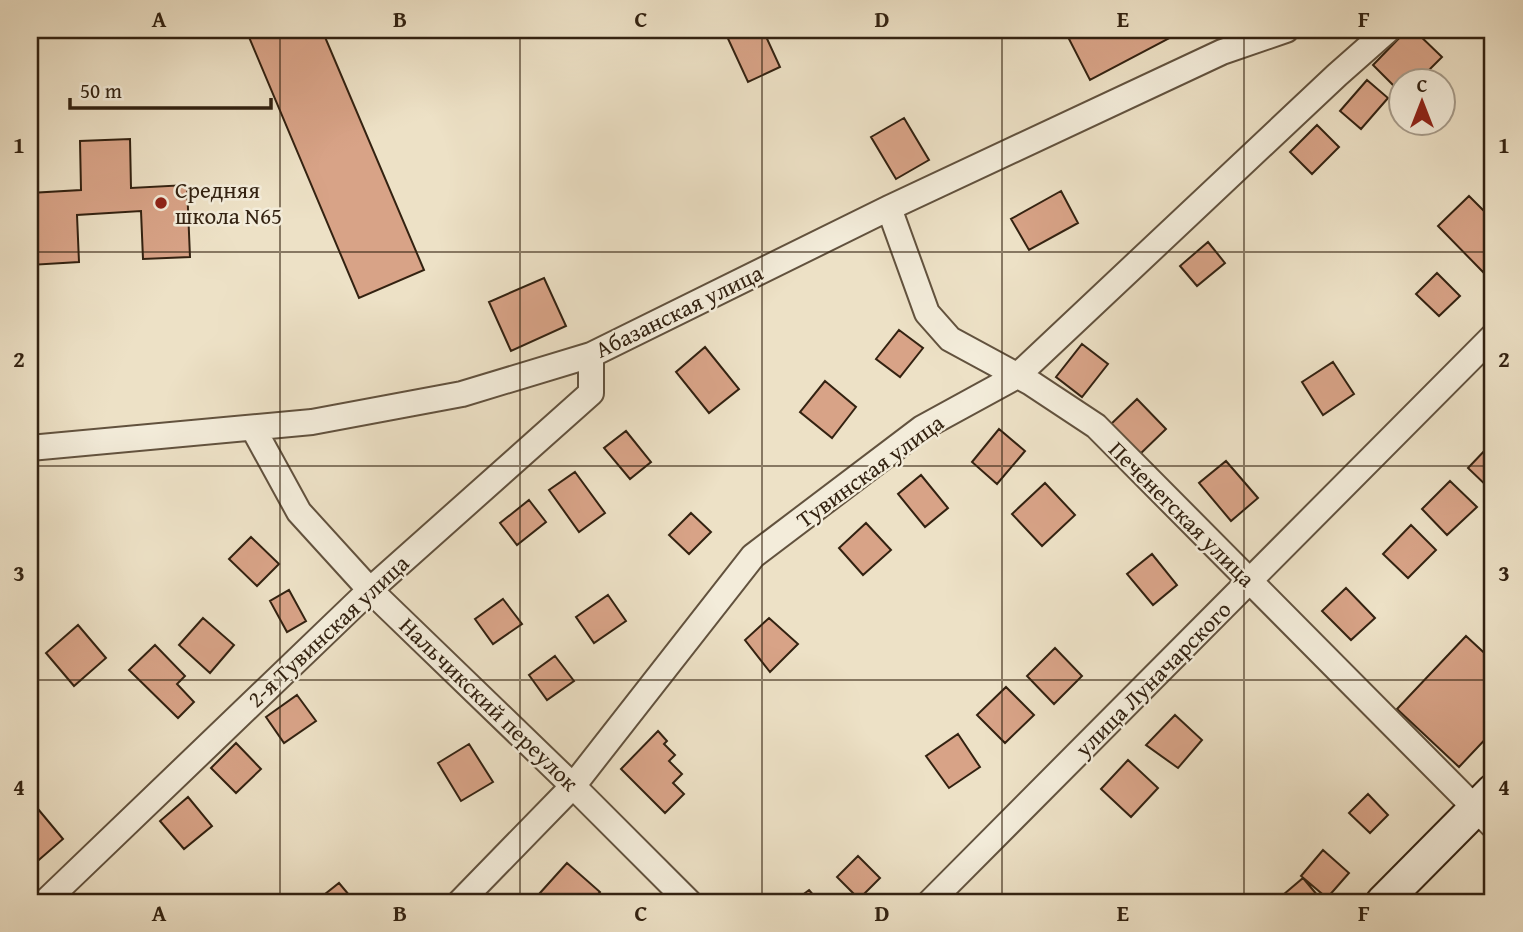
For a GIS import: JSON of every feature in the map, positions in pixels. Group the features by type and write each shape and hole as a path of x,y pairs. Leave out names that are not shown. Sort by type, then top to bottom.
{"main road":[{"path":"1382,902 1487,808"}],"street":[{"name":"Абазанская улица","path":"31,449 312,422 461,394 591,355 889,208 1222,52 1286,30"},
{"name":"Тувинская улица","path":"460,902 573,786 754,556 922,428 1017,376 1388,30"},
{"name":"Печенегская улица","path":"889,208 927,313 950,339 1031,383 1096,426 1250,582 1487,808"},
{"name":"улица Луначарского","path":"930,902 1493,336"},
{"name":"2-я Тувинская улица","path":"44,902 370,590 591,393 591,355"},
{"name":"Нальчикский переулок","path":"253,428 299,512 370,590 689,902"}],"building":[{"path":"246,30 322,30 424,270 359,298"},
{"path":"724,30 763,30 780,67 748,82"},
{"path":"1087,30 1183,31 1090,80 1069,39"},
{"path":"1407,30 1414,30 1442,57 1433,66 1386,66 1386,78 1373,65"},
{"path":"1367,80 1386,96 1386,100 1361,129 1340,111"},
{"path":"904,118 929,160 896,179 871,137"},
{"path":"1317,125 1339,147 1312,174 1290,152"},
{"name":"Средняя школа N65","path":"130,139 131,188 187,185 190,257 143,259 141,211 77,215 79,262 30,265 30,193 81,190 80,141"},
{"path":"1061,191 1078,223 1029,250 1011,219"},
{"path":"1469,196 1493,220 1493,262 1483,272 1438,226"},
{"path":"1208,242 1225,263 1197,286 1180,266"},
{"path":"1437,273 1460,296 1439,316 1416,294"},
{"path":"544,278 566,326 511,351 489,302"},
{"path":"899,330 923,348 900,377 876,359"},
{"path":"1082,344 1108,364 1082,397 1056,377"},
{"path":"705,347 739,389 709,413 676,372"},
{"path":"1333,362 1354,394 1323,415 1302,382"},
{"path":"825,381 856,407 832,438 800,412"},
{"path":"1137,399 1166,429 1138,456 1109,426"},
{"path":"999,429 1025,451 997,484 972,462"},
{"path":"626,431 651,462 630,479 604,448"},
{"path":"1488,447 1493,452 1493,492 1468,468"},
{"path":"1226,461 1258,498 1231,521 1199,483"},
{"path":"575,472 605,513 579,532 549,490"},
{"path":"921,475 948,508 925,527 898,494"},
{"path":"1450,481 1477,507 1447,535 1422,509"},
{"path":"1045,483 1075,515 1042,546 1012,514"},
{"path":"529,500 546,522 517,545 500,523"},
{"path":"691,513 711,532 689,554 669,535"},
{"path":"866,523 891,550 863,575 839,548"},
{"path":"1411,525 1436,550 1408,578 1383,554"},
{"path":"251,537 279,564 257,586 229,559"},
{"path":"1152,554 1177,585 1153,605 1127,574"},
{"path":"1346,588 1375,618 1351,640 1322,611"},
{"path":"289,590 306,621 287,632 270,601"},
{"path":"608,595 626,621 594,643 576,617"},
{"path":"503,599 522,624 493,644 475,619"},
{"path":"203,618 234,645 210,673 179,645"},
{"path":"769,618 798,644 770,672 745,640"},
{"path":"78,625 106,658 74,686 46,653"},
{"path":"1466,636 1493,661 1493,731 1459,767 1397,709"},
{"path":"155,645 185,676 177,684 194,702 178,718 129,670"},
{"path":"1055,648 1082,676 1054,704 1027,676"},
{"path":"555,656 574,681 547,700 529,675"},
{"path":"1006,687 1034,715 1005,743 977,715"},
{"path":"297,695 316,721 284,743 266,717"},
{"path":"1175,715 1202,740 1178,768 1146,745"},
{"path":"658,731 667,741 664,744 675,755 669,761 682,774 673,783 684,794 665,813 621,769"},
{"path":"958,734 980,767 949,788 926,756"},
{"path":"236,743 261,769 236,793 211,768"},
{"path":"469,744 493,782 461,801 438,763"},
{"path":"1128,760 1158,788 1131,817 1101,789"},
{"path":"1368,794 1388,815 1370,833 1349,813"},
{"path":"188,797 212,826 184,849 160,821"},
{"path":"33,803 63,839 33,865 30,861 30,805"},
{"path":"1323,850 1349,873 1327,898 1301,876"},
{"path":"858,856 880,878 859,899 837,877"},
{"path":"567,863 600,892 591,902 551,902 540,893"},
{"path":"1303,878 1318,896 1311,902 1277,900"},
{"path":"339,883 355,902 315,902"},
{"path":"809,890 819,902 793,902"}],"place":[{"name":"Средняя школа N65","path":"161,203"}]}
